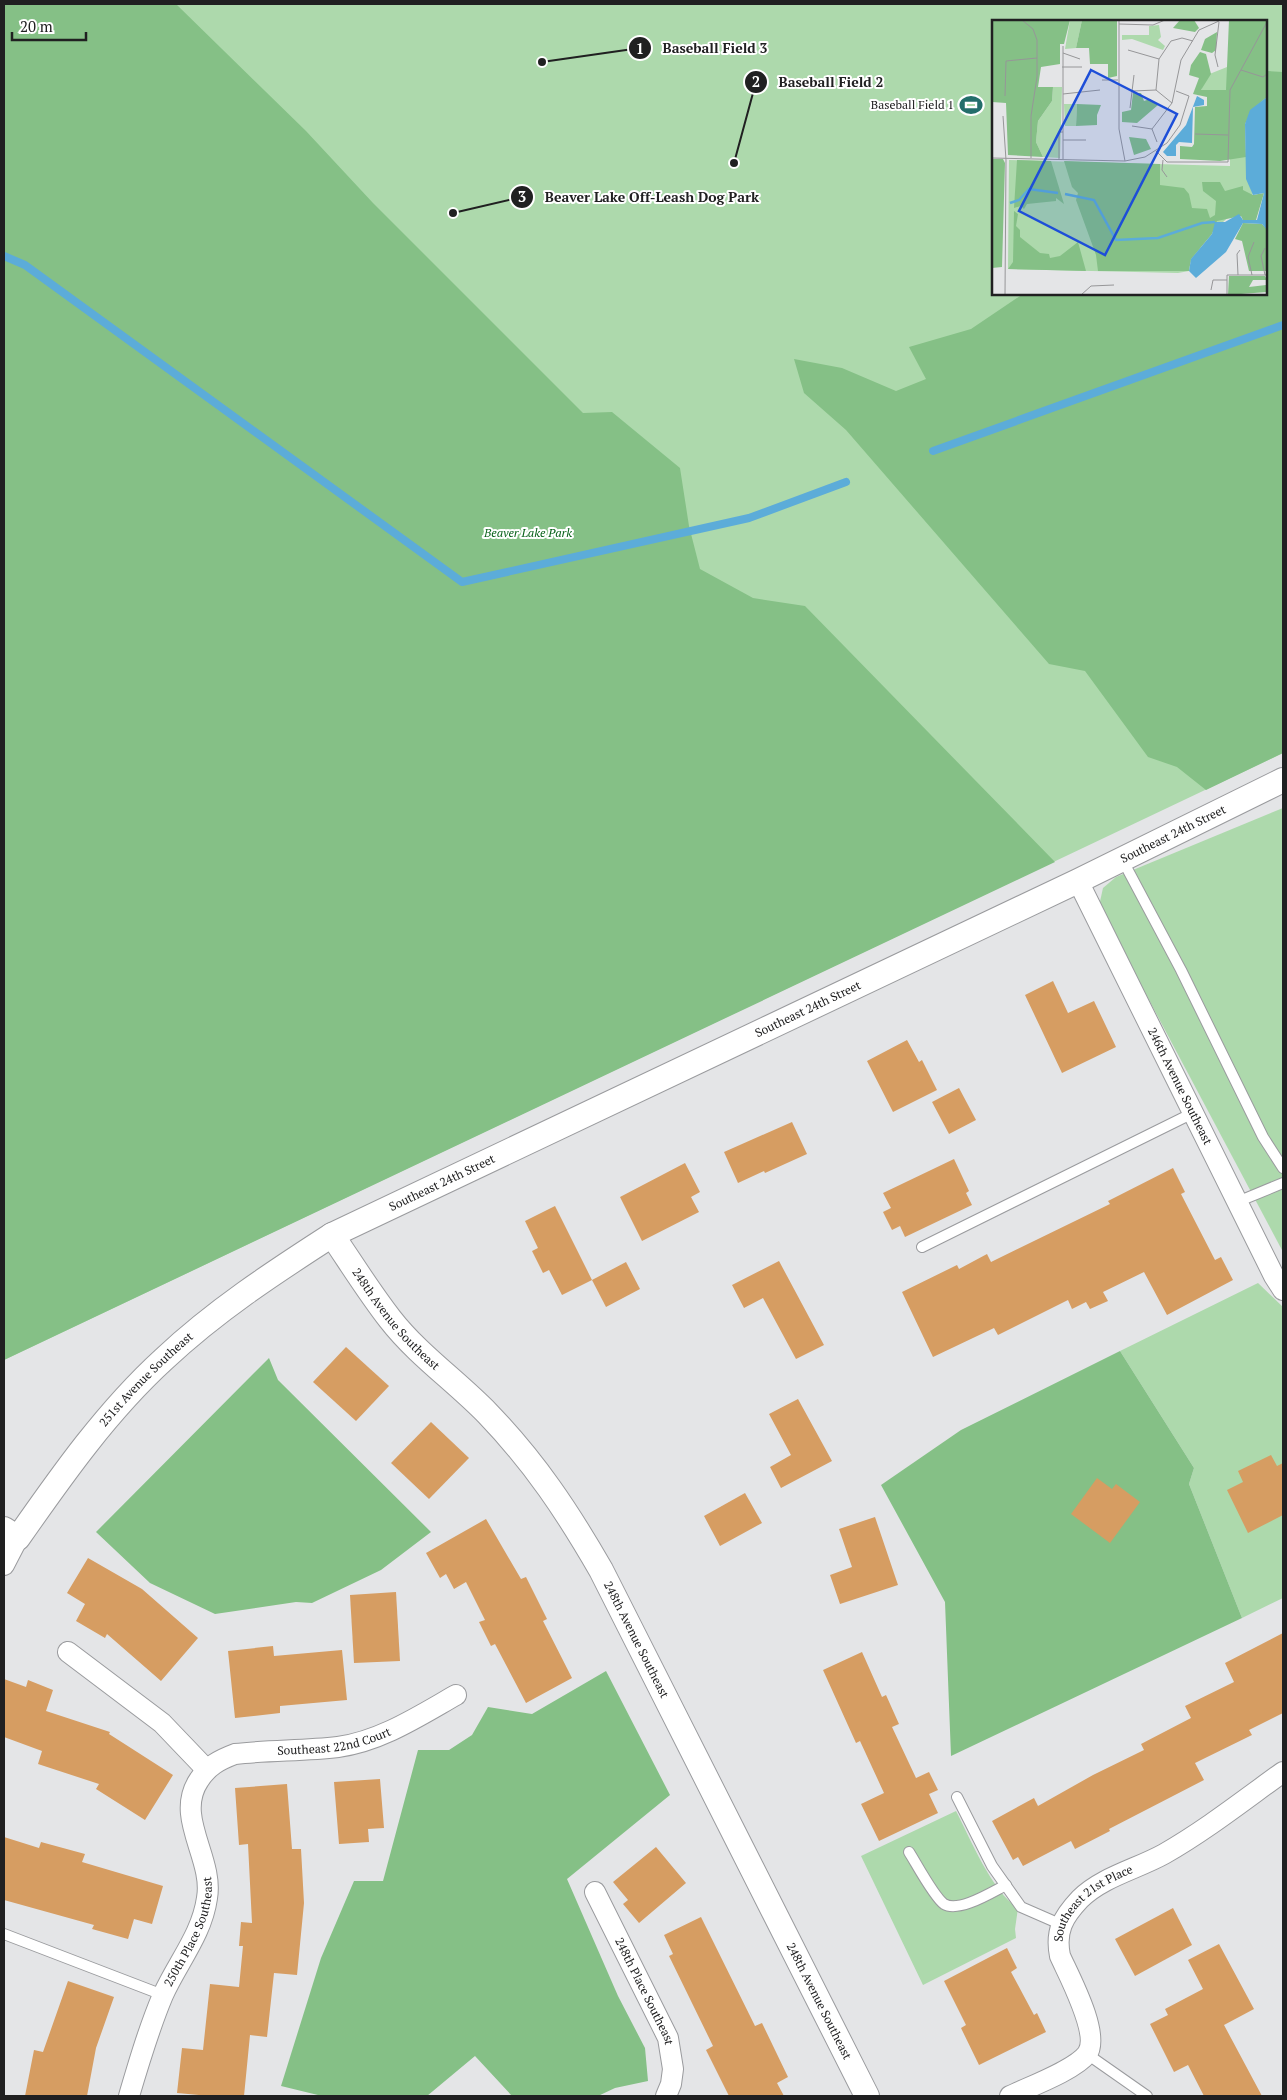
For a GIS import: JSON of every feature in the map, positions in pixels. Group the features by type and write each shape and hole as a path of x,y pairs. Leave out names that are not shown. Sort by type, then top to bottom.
{"street":[{"name":"Southeast 24th Street","path":"332,1235 1078,881 1283,780"},
{"name":"246th Avenue Southeast","path":"1078,881 1274,1276 1283,1290"},
{"name":"251st Avenue Southeast","path":"4,1565 11,1534 119,1406 164,1359 208,1321 260,1281 332,1235"},
{"name":"248th Avenue Southeast","path":"332,1235 390,1320 418,1350 487,1413 546,1482 569,1515 601,1570 867,2096"},
{"path":"68,1652 162,1723 206,1769"},
{"name":"Southeast 22nd Court","path":"206,1769 220,1760 235,1754 339,1746 365,1740 399,1727 456,1695"},
{"name":"250th Place Southeast","path":"128,2096 164,1995 202,1922 208,1896 207,1875 192,1818 190,1800 193,1789 206,1769"},
{"name":"Southeast 21st Place","path":"1087,2054 1092,2036 1083,2008 1060,1956 1058,1947 1060,1924 1082,1897 1102,1884 1164,1854 1218,1819 1283,1772"},
{"name":"248th Place Southeast","path":"595,1892 668,2038 672,2069 671,2084 666,2096"},
{"path":"1010,2096 1067,2069 1087,2054"}],"lane":[{"path":"1122,858 1263,1137 1283,1168"},
{"path":"922,1248 1193,1113"},
{"path":"1237,1202 1283,1183"},
{"path":"957,1797 992,1866 1021,1907 1060,1924"},
{"path":"909,1852 934,1892 944,1903 954,1906 978,1900 1006,1885"},
{"path":"4,1934 164,1995"},
{"path":"1087,2054 1148,2096"}],"green space":[{"name":"Beaver Lake Park","path":"4,4 1283,4 1283,753 4,1360"},
{"name":"Beaver Lake Park","path":"4,4 176,4 306,131 373,203 583,413 612,412 680,468 689,526 700,569 753,598 805,606 1055,862 4,1360"},
{"path":"1267,71 1283,72 1283,753 1206,790 1177,767 1148,757 1085,671 1049,664 846,430 804,393 794,359 842,368 896,391 926,379 909,347 971,329 1022,295 1267,295"},
{"path":"1283,808 1283,1252 1099,906 1103,888 1116,877"},
{"path":"1258,1283 1283,1307 1283,1598 1242,1618 1189,1484 1194,1468 1120,1351"},
{"path":"1120,1351 1194,1468 1189,1484 1242,1618 951,1756 945,1602 881,1485 961,1430"},
{"path":"269,1358 278,1380 431,1532 381,1570 312,1603 296,1602 215,1614 150,1583 96,1532"},
{"path":"606,1671 670,1795 567,1879 618,1996 645,2048 648,2081 615,2088 598,2096 512,2096 475,2056 427,2096 322,2096 281,2086 321,1958 354,1881 383,1881 418,1750 449,1750 472,1735 488,1707 532,1714"},
{"path":"956,1811 999,1890 1018,1908 1015,1929 1016,1938 923,1985 861,1856"}],"building":[{"path":"1053,981 1068,1013 1094,1001 1116,1047 1062,1073 1025,995"},
{"path":"907,1040 919,1062 922,1060 937,1090 893,1112 867,1061"},
{"path":"959,1088 976,1120 949,1134 932,1102"},
{"path":"792,1122 807,1154 738,1183 724,1152"},
{"path":"954,1159 969,1191 966,1193 972,1205 905,1237 900,1226 892,1230 883,1212 891,1208 883,1193"},
{"path":"685,1163 700,1192 691,1197 699,1212 642,1241 620,1197"},
{"path":"1173,1168 1185,1192 1181,1194 1215,1260 1221,1257 1233,1280 1167,1315 1144,1272 1103,1292 1108,1301 1090,1309 1086,1302 1072,1309 1068,1300 998,1335 994,1328 933,1357 902,1292 957,1265 959,1269 987,1254 991,1262 1110,1204 1108,1201"},
{"path":"555,1206 592,1280 562,1295 549,1270 543,1273 532,1251 538,1248 525,1221"},
{"path":"779,1261 824,1345 796,1359 763,1298 744,1308 732,1285"},
{"path":"626,1262 640,1289 606,1307 592,1280"},
{"path":"346,1347 389,1386 356,1421 313,1382"},
{"path":"798,1399 832,1461 781,1488 770,1467 791,1455 769,1414"},
{"path":"431,1422 469,1458 429,1499 391,1463"},
{"path":"1271,1455 1277,1466 1283,1463 1283,1515 1248,1533 1227,1490 1243,1482 1238,1471"},
{"path":"1097,1478 1112,1489 1116,1484 1140,1502 1110,1543 1071,1514"},
{"path":"745,1493 762,1523 720,1546 704,1516"},
{"path":"875,1517 898,1585 840,1604 830,1575 852,1567 839,1529"},
{"path":"486,1519 521,1579 526,1577 547,1619 543,1621 572,1678 526,1703 495,1644 491,1646 479,1622 485,1620 466,1582 454,1589 446,1574 440,1578 426,1553"},
{"path":"88,1558 142,1589 198,1638 161,1681 107,1634 105,1638 76,1621 85,1604 67,1593"},
{"path":"396,1592 400,1661 354,1663 350,1595"},
{"path":"1283,1633 1283,1713 1249,1730 1252,1735 1195,1763 1204,1780 1109,1829 1110,1831 1075,1849 1071,1841 1023,1866 1018,1857 1013,1860 992,1821 1034,1798 1038,1806 1093,1775 1144,1750 1141,1744 1191,1718 1185,1706 1234,1682 1225,1663"},
{"path":"273,1646 274,1656 342,1650 347,1700 280,1706 280,1713 235,1718 228,1651"},
{"path":"862,1652 882,1697 886,1695 899,1724 892,1727 916,1778 929,1772 938,1790 929,1794 938,1813 879,1841 861,1804 884,1793 860,1741 856,1743 823,1670"},
{"path":"4,1679 26,1687 28,1680 53,1690 46,1711 110,1732 109,1734 173,1775 145,1820 96,1789 99,1784 38,1764 42,1751 4,1737"},
{"path":"380,1779 384,1828 368,1829 369,1842 339,1844 334,1782"},
{"path":"287,1784 292,1849 301,1849 304,1903 297,1975 274,1973 267,2037 250,2035 244,2096 210,2096 177,2093 182,2048 203,2050 210,1984 239,1987 243,1946 239,1946 241,1922 252,1923 248,1844 239,1845 235,1788"},
{"path":"4,1837 39,1848 41,1842 85,1854 82,1862 163,1886 152,1924 134,1919 128,1939 92,1929 94,1925 4,1900"},
{"path":"656,1847 686,1883 639,1923 623,1904 628,1900 613,1882"},
{"path":"1173,1908 1192,1945 1135,1976 1115,1939"},
{"path":"701,1917 755,2026 762,2023 788,2077 777,2083 784,2096 729,2096 706,2050 713,2046 669,1956 673,1954 664,1935"},
{"path":"1219,1944 1254,2009 1224,2025 1262,2096 1204,2096 1188,2065 1174,2072 1150,2024 1168,2015 1165,2009 1203,1989 1188,1960"},
{"path":"1007,1948 1017,1968 1011,1972 1034,2015 1037,2013 1046,2032 979,2065 961,2028 966,2025 944,1981"},
{"path":"68,1981 114,1997 96,2048 87,2096 25,2096 34,2050 43,2052"}],"waterway":[{"path":"4,256 25,265 462,582 749,518 846,482"},
{"path":"933,451 1283,325"}],"place":[{"name":"Baseball Field 3","path":"542,62"},
{"name":"Baseball Field 1","path":"971,105"},
{"name":"Baseball Field 2","path":"734,163"},
{"name":"Beaver Lake Off-Leash Dog Park","path":"453,213"}]}
